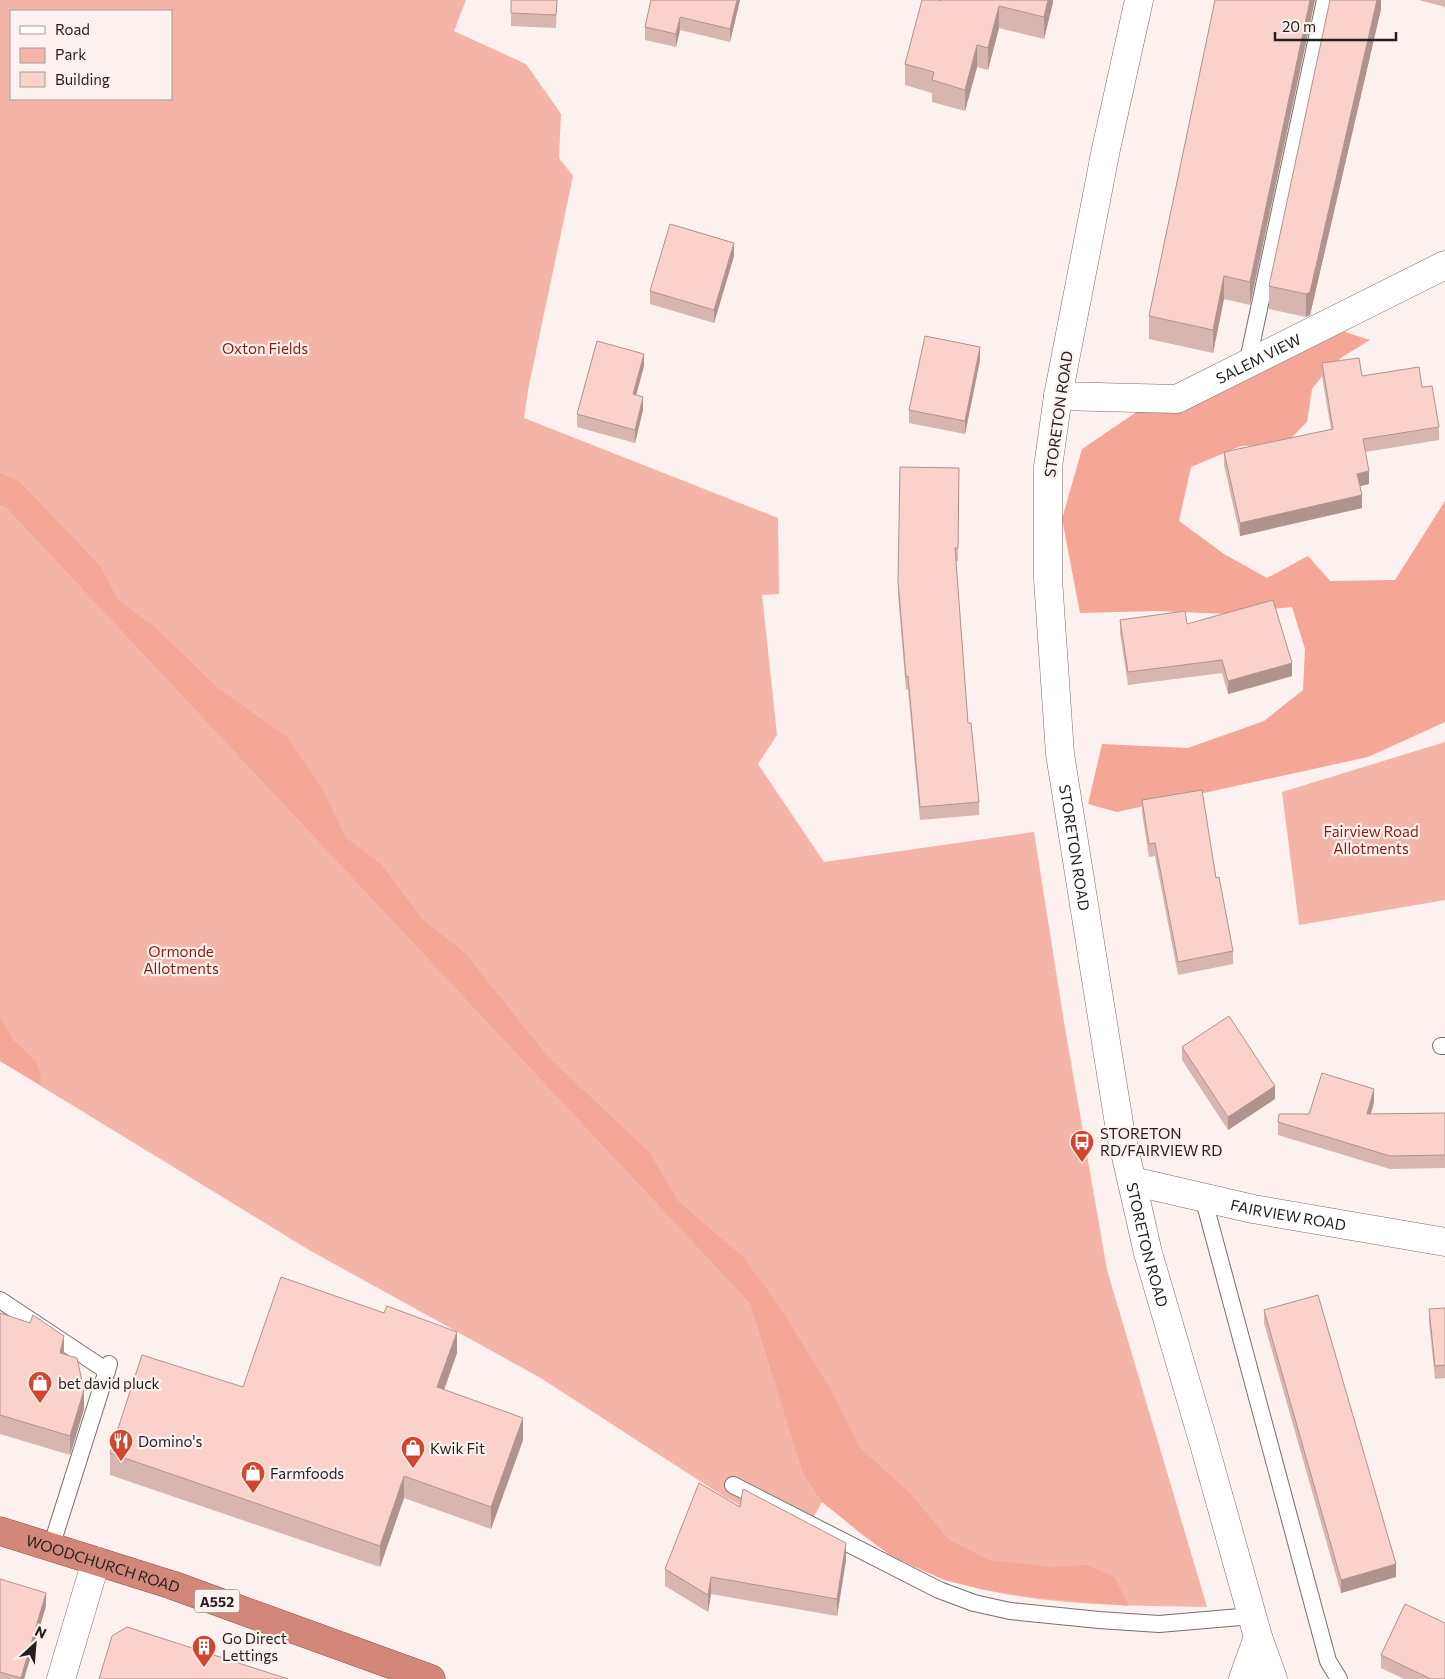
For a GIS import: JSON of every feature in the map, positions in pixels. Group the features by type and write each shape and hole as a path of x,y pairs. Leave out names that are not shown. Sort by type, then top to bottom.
{"highway":[{"name":"WOODCHURCH ROAD","path":"0,1531 172,1585 431,1679"}],"main road":[{"name":"STORETON ROAD","path":"1137,0 1058,396 1048,467 1048,579 1060,754 1120,1130 1148,1253 1255,1627 1273,1679"},
{"name":"SALEM VIEW","path":"1058,396 1177,399 1445,266"},
{"name":"FAIRVIEW ROAD","path":"1132,1181 1253,1209 1445,1242"},
{"path":"61,1679 96,1562"},
{"path":"1243,1679 1255,1627"}],"lane":[{"path":"1246,365 1325,0"},
{"path":"1203,1197 1328,1661 1339,1679"},
{"path":"0,1300 108,1367 51,1547"},
{"path":"733,1485 939,1590 974,1603 1010,1611 1159,1624 1255,1627"}],"green space":[{"name":"Oxton Fields","path":"0,0 466,0 454,31 526,64 561,114 559,158 573,176 528,390 524,418 778,518 779,594 762,595 777,735 758,764 824,862 1034,832 1064,1022 1107,1270 1207,1607 1045,1600 1004,1594 965,1585 927,1572 891,1555 864,1537 822,1502 802,1538 723,1496 539,1377 309,1250 0,1061"},
{"name":"Fairview Road Allotments","path":"1445,742 1445,900 1299,925 1282,792"}],"shaded area":[{"path":"1330,327 1370,340 1342,357 1322,376 1312,389 1307,422 1284,445 1241,446 1191,467 1179,521 1224,554 1267,578 1308,556 1330,581 1395,580 1445,501 1445,722 1368,757 1117,812 1088,804 1102,744 1188,748 1264,721 1303,690 1305,649 1292,607 1227,614 1158,611 1080,613 1062,519 1082,449 1160,396"},
{"path":"0,473 20,482 100,566 118,600 158,630 219,689 287,737 321,787 346,838 381,864 422,919 465,953 548,1057 649,1152 678,1201 743,1257 779,1306 833,1393 860,1448 911,1494 948,1539 989,1560 1051,1567 1088,1565 1115,1578 1129,1606 1041,1598 985,1590 944,1580 890,1555 822,1502 803,1473 750,1303 6,507 0,505"},
{"path":"0,1018 14,1041 36,1061 43,1086 0,1061"}],"building":[{"path":"511,0 557,0 556,15 511,13"},
{"path":"651,0 737,0 730,29 680,17 676,34 645,27"},
{"path":"922,0 1048,0 1044,17 999,6 988,48 977,45 965,90 932,80 934,72 905,64"},
{"path":"1215,0 1310,0 1250,282 1224,276 1213,330 1149,316"},
{"path":"1330,0 1377,0 1310,292 1306,294 1269,286"},
{"path":"670,224 734,243 714,310 650,291"},
{"path":"925,336 980,347 965,421 909,410"},
{"path":"597,341 644,354 633,394 643,397 635,430 577,414"},
{"path":"1359,358 1362,376 1419,367 1422,387 1432,386 1439,427 1363,439 1369,471 1357,474 1362,495 1240,523 1224,452 1333,429 1322,363"},
{"path":"900,467 959,468 958,548 955,548 968,723 971,723 979,802 920,807 898,581"},
{"path":"1273,600 1292,663 1228,681 1222,660 1128,672 1120,620 1185,611 1187,624"},
{"path":"1202,790 1216,878 1219,877 1233,951 1178,962 1155,843 1149,844 1142,800"},
{"path":"1229,1016 1275,1086 1228,1117 1182,1047"},
{"path":"1322,1073 1374,1089 1367,1114 1445,1113 1445,1155 1390,1156 1278,1122 1279,1114 1309,1114"},
{"path":"281,1277 384,1313 387,1306 457,1332 437,1387 523,1418 491,1507 404,1476 380,1546 110,1453 142,1355 243,1387"},
{"path":"1318,1295 1396,1564 1341,1580 1264,1310"},
{"path":"1445,1308 1445,1365 1435,1366 1429,1309"},
{"name":"bet david pluck","path":"0,1313 30,1323 33,1315 64,1336 60,1353 77,1358 84,1390 70,1436 0,1415"},
{"path":"699,1483 740,1507 743,1489 846,1543 837,1599 711,1577 708,1595 665,1569"},
{"path":"0,1579 46,1593 21,1678 0,1672"},
{"path":"1405,1604 1445,1623 1445,1679 1431,1679 1381,1655"},
{"path":"127,1627 288,1679 99,1679 112,1636"}],"place":[{"name":"STORETON RD/FAIRVIEW RD","path":"1082,1163"},
{"name":"bet david pluck","path":"40,1404"},
{"name":"Domino's","path":"121,1462"},
{"name":"Kwik Fit","path":"413,1469"},
{"name":"Farmfoods","path":"253,1494"},
{"name":"Go Direct Lettings","path":"204,1668"}],"park label":[{"name":"Ormonde Allotments","path":"181,960"}]}
